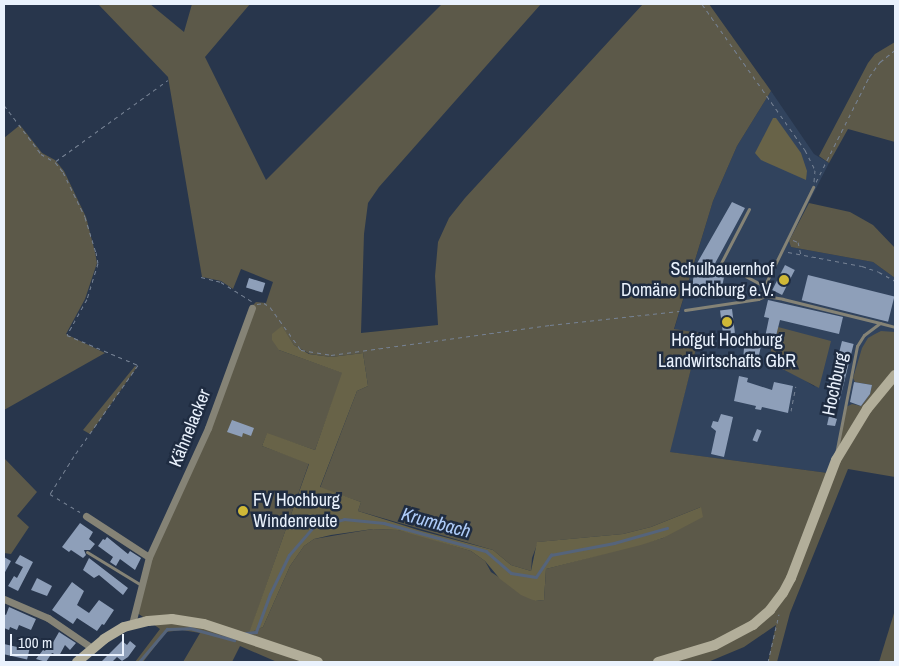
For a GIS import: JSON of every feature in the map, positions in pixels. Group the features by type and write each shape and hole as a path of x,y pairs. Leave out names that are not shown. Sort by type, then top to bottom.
{"street":[{"name":"Kähnelacker","path":"132,624 149,556 208,428 252,308"},
{"path":"658,662 715,645 753,625 770,610 784,593 791,578 836,460 867,409 895,375"},
{"path":"86,516 149,556"},
{"path":"4,599 48,618 92,648"},
{"path":"77,662 92,648 115,632 132,624 158,619 187,620 318,662"}],"lane":[{"path":"758,299 814,188"},
{"path":"749,209 721,263 764,286"},
{"path":"685,310 758,299 766,296 895,328"},
{"name":"Hochburg","path":"836,460 836,449 858,346 864,335 880,324"},
{"path":"88,552 141,586"}],"path":[{"path":"702,4 805,150 814,170 814,188"},
{"path":"814,188 870,77 880,62 895,50"},
{"path":"56,162 168,80"},
{"path":"4,105 41,154 56,162 70,184 85,217 98,263 87,299 67,335 138,365 74,456 50,494 86,516"},
{"path":"788,237 798,242 801,255"},
{"path":"781,251 862,266 879,272 895,282"},
{"path":"200,277 221,282 254,304 264,303 270,307 301,350 331,354 550,325 685,310"},
{"path":"791,411 796,386"},
{"path":"768,662 780,610"}],"shaded area":[{"path":"98,4 150,4 184,32 192,4 250,4 205,57 266,180 442,4 541,4 379,187 368,203 364,234 361,333 438,325 435,276 438,242 449,218 465,198 643,4 709,4 771,91 737,146 713,201 674,329 700,333 670,452 828,473 837,451 846,407 852,404 861,406 870,394 872,385 855,382 853,378 862,348 868,338 881,331 895,332 895,477 848,469 790,613 777,662 768,662 776,625 744,647 708,662 277,662 240,646 232,662 183,662 200,633 182,630 166,632 143,662 135,662 160,629 136,612 150,560 206,427 251,307 256,302 266,303 273,282 241,269 233,289 221,281 202,277 168,77","holes":["282,327 294,345 310,354 331,357 363,353 368,386 357,391 320,488 361,502 358,511 493,550 511,565 531,571 532,558 538,542 623,534 651,527 701,507 663,538 546,569 544,600 535,601 491,572 485,561 471,551 415,534 398,530 373,529 314,539 304,546 290,566 263,627 250,632 309,463 262,446 267,434 315,450 343,373 279,350"]},
{"path":"895,42 895,142 848,129 829,163 819,156 868,63 875,54"},
{"path":"771,91 814,154 829,163 789,241 791,247 873,262 895,278 895,370 828,473 669,452 700,334 674,330 713,201 737,146","holes":["778,328 815,387 803,379 775,343"]},
{"path":"773,118 776,118 801,153 807,171 806,180 761,160 755,153"},
{"path":"20,125 42,153 55,160 64,171 86,217 95,252 97,263 85,299 66,334 105,353 4,410 4,138"},
{"path":"809,203 850,212 873,225 895,248 895,278 873,262 791,247 789,241"},
{"path":"282,326 294,345 309,354 331,357 363,353 368,386 357,391 320,487 361,502 358,511 418,530 493,550 511,565 531,571 537,542 623,534 651,527 701,507 703,517 663,538 546,569 544,600 535,601 521,595 500,579 485,561 471,551 398,530 373,529 314,539 304,546 290,566 263,627 249,633 309,464 262,446 267,433 315,450 342,373 279,350 272,340 272,334"},
{"path":"778,327 831,341 819,388 769,362 772,344 775,343"},
{"path":"135,366 137,367 90,434 83,430"},
{"path":"4,458 37,492 17,516 29,527 11,554 4,553"},
{"path":"895,610 895,662 879,662"}],"building":[{"path":"732,202 745,208 712,269 725,272 721,292 692,285 696,265"},
{"name":"Schulbauernhof Domäne Hochburg e.V.","path":"785,265 795,270 782,295 772,290"},
{"path":"808,275 894,297 888,322 802,300"},
{"path":"249,278 265,283 262,293 246,288"},
{"path":"768,300 843,317 839,334 780,320 774,344 764,342 769,318 764,317"},
{"name":"Hofgut Hochburg Landwirtschafts GbR","path":"732,309 735,333 723,334 720,310"},
{"path":"842,341 854,344 840,400 828,397"},
{"path":"747,343 761,346 757,364 743,361 744,348 746,348"},
{"path":"739,376 748,378 747,382 772,390 774,382 793,386 788,413 762,407 761,410 755,409 756,406 734,401"},
{"path":"854,382 872,385 870,394 861,406 850,402"},
{"path":"721,414 733,417 724,457 711,454 716,431 711,427 713,421 718,422"},
{"path":"829,416 837,419 835,426 827,425"},
{"path":"232,420 254,428 251,436 243,433 242,437 227,432"},
{"path":"757,429 762,431 757,442 753,440"},
{"path":"80,523 93,532 89,539 95,544 90,550 84,550 86,555 83,558 71,550 69,552 62,547"},
{"path":"107,537 128,554 130,551 141,558 135,570 120,559 116,566 110,562 113,557 98,546"},
{"path":"20,555 33,562 18,591 8,586 14,576 17,578 23,567 15,563"},
{"path":"4,557 11,561 4,574"},
{"path":"89,558 128,588 123,595 99,575 94,578 83,570"},
{"path":"37,578 52,586 47,596 31,590"},
{"path":"72,582 84,591 77,605 89,613 99,600 114,610 104,625 102,624 97,631 77,618 73,624 52,610"},
{"path":"9,607 36,619 31,630 19,625 17,630 10,627 9,630 4,628 4,614 6,615"},
{"path":"59,632 76,643 70,650 65,645 59,656 52,653 46,662 36,659 43,650 45,651 48,645 51,646"},
{"path":"122,641 127,645 130,641 136,646 128,657 122,661 117,657 112,662 101,662"},
{"path":"4,644 29,650 27,660 4,654"}],"waterway":[{"name":"Krumbach","path":"246,633 256,632 270,594 289,555 313,527 344,519 384,523 486,551 511,573 536,577 551,555 614,543 667,528"},
{"name":"Krumbach","path":"139,662 167,629 190,628 234,640"}],"place":[{"name":"Schulbauernhof Domäne Hochburg e.V.","path":"784,280"},
{"name":"Hofgut Hochburg Landwirtschafts GbR","path":"727,322"},
{"name":"FV Hochburg Windenreute","path":"243,511"}]}
